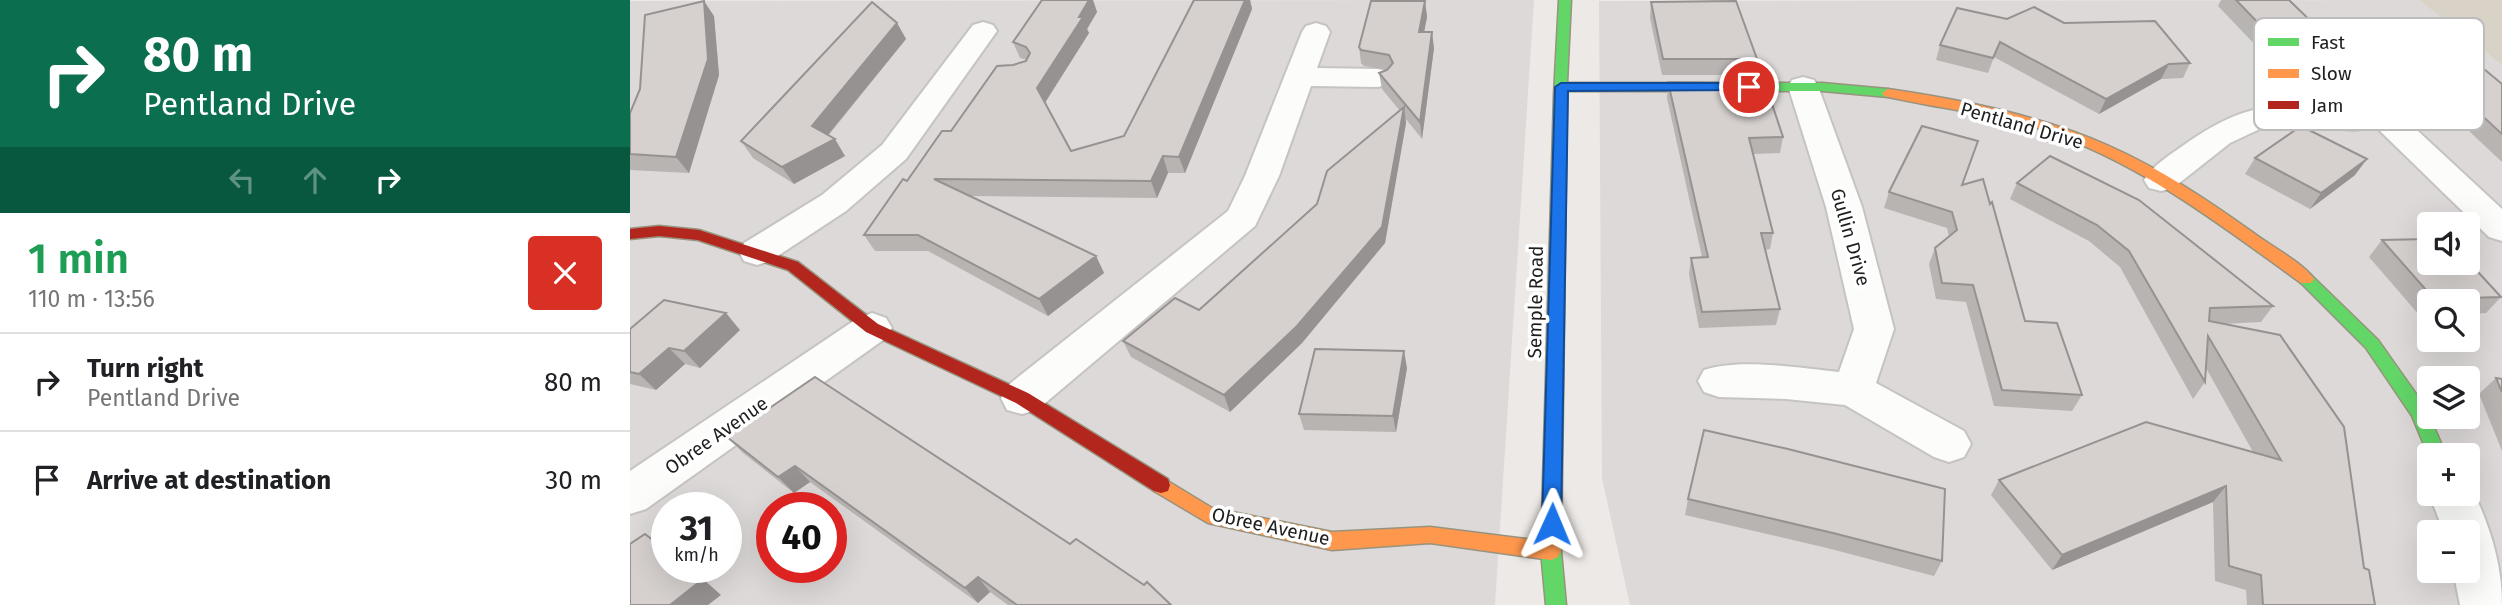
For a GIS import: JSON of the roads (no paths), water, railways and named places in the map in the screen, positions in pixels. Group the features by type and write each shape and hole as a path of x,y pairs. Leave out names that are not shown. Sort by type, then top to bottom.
{"street":[{"name":"Semple Road","path":"1556,605 1551,551 1565,0"},
{"path":"757,251 834,203 894,152 983,31"},
{"path":"1022,398 1242,218 1262,176 1316,32"},
{"path":"954,70 994,70"},
{"path":"1301,77 1378,78"},
{"name":"Pentland Drive","path":"1561,87 1802,86 1890,93 1967,107 2054,130 2132,162 2249,236 2316,286 2372,344 2420,413 2432,443"},
{"name":"Gullin Drive","path":"1802,86 1844,207 1866,284 1874,329 1853,390"},
{"path":"2161,180 2211,141 2254,120"},
{"path":"2398,130 2502,229"},
{"name":"Obree Avenue","path":"630,234 659,231 699,235 757,251 793,266 872,328 1022,398 1208,515 1332,541 1430,535 1551,551"},
{"name":"Obree Avenue","path":"630,495 872,328"},
{"path":"1719,381 1786,383 1853,390 1949,444"},
{"path":"2480,567 2485,605"}]}
